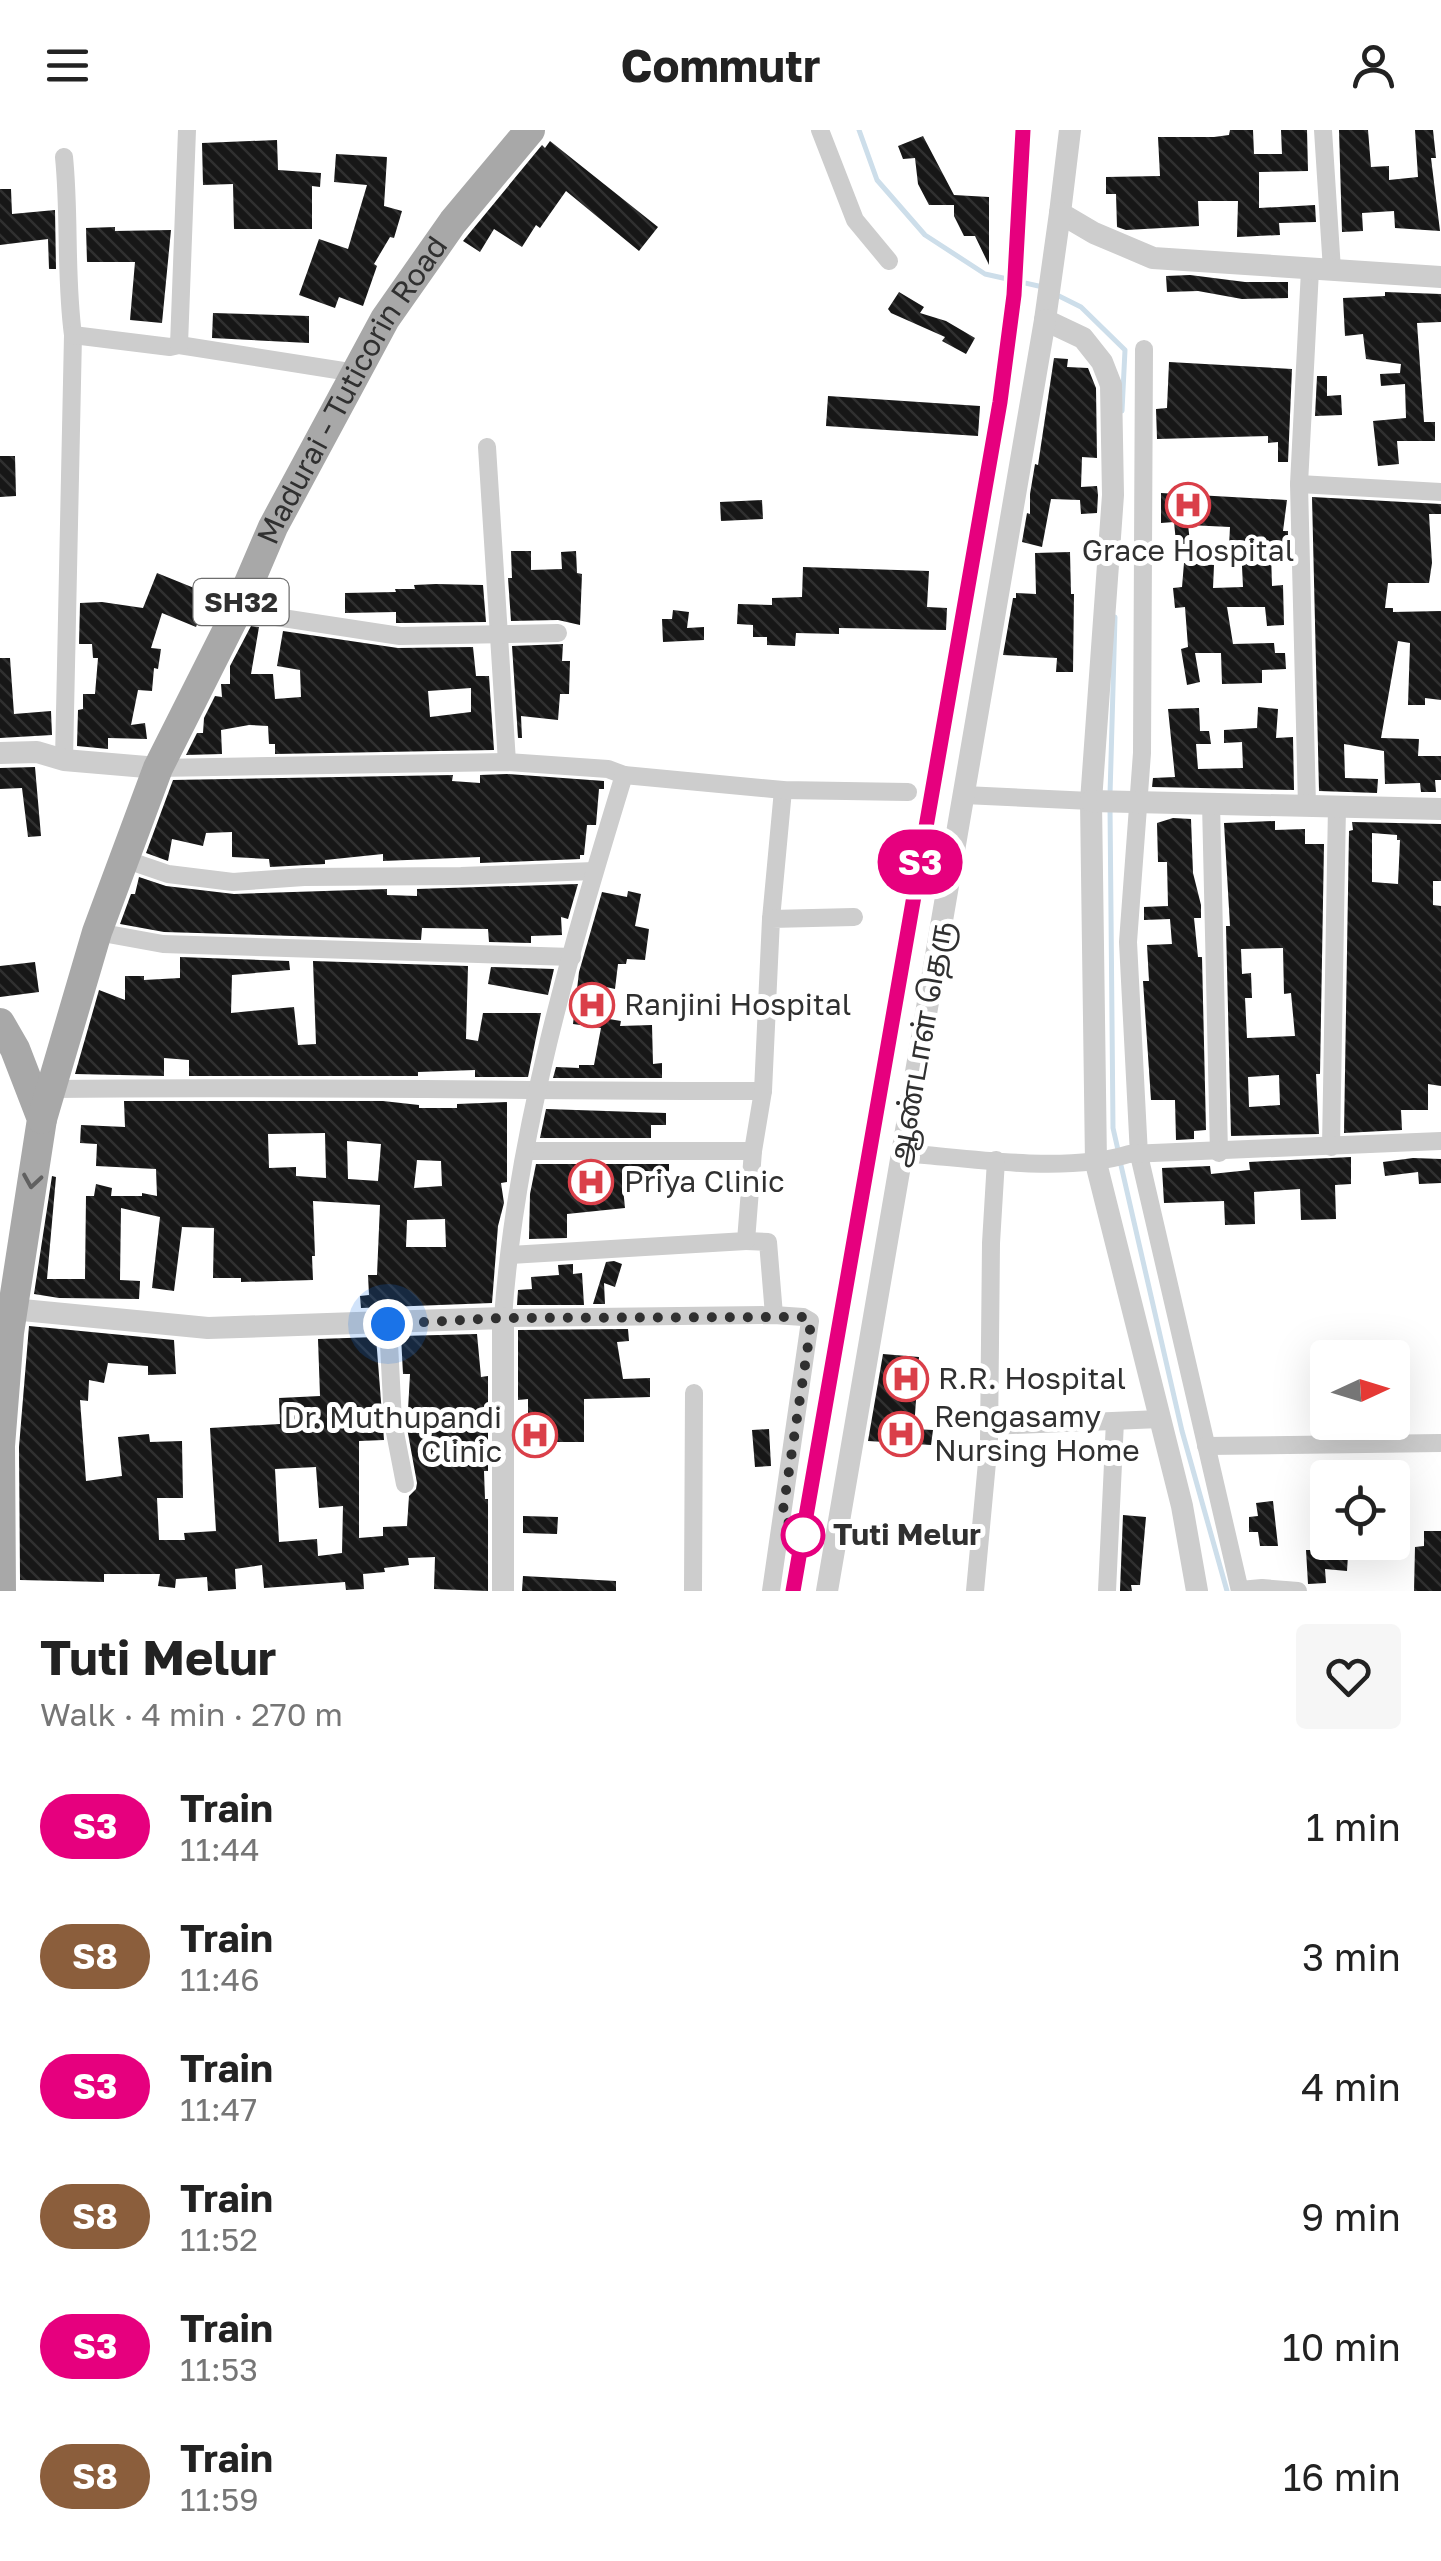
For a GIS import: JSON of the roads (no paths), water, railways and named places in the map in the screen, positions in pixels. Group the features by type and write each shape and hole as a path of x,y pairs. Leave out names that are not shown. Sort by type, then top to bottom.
{"main road":[{"name":"Madurai - Tuticorin Road","path":"1,1591 0,1446 7,1325 46,1104 96,932 158,768 237,611 273,526 385,319 453,222 530,130"},
{"path":"0,1023 46,1104"}],"street":[{"path":"179,345 187,130"},
{"path":"820,130 855,220 889,261"},
{"name":"ஆண்டாள் தெரு","path":"827,1591 1047,310 1070,130"},
{"path":"1306,806 1298,484 1321,270 1324,130"},
{"path":"64,156 68,298 74,335 64,760"},
{"path":"1060,213 1153,258 1441,277"},
{"path":"1047,310 1083,338 1102,362 1110,385 1113,802 1102,1162 1182,1506 1196,1591"},
{"path":"74,335 179,345 356,374"},
{"path":"1144,349 1142,753 1113,802 1128,942 1134,1154 1240,1591 1298,1591"},
{"path":"487,447 507,762"},
{"path":"1298,484 1441,492"},
{"path":"237,611 400,636 558,633"},
{"path":"0,753 36,752 64,760 158,768 507,762 608,769 624,776 784,790 908,792"},
{"path":"503,1591 503,1318 510,1255 536,1092 594,871 624,776"},
{"path":"746,1241 753,1151 763,1091 771,919 784,790"},
{"path":"964,794 1113,802 1441,808"},
{"path":"1210,804 1219,1153"},
{"path":"1331,1147 1337,806"},
{"path":"124,859 168,874 233,882 594,871"},
{"path":"771,919 854,918"},
{"path":"96,932 163,944 572,957"},
{"path":"46,1104 274,1086 536,1092 763,1091"},
{"path":"902,1153 1102,1162 1134,1154 1441,1142"},
{"path":"526,1151 753,1151"},
{"path":"974,1591 990,1426 991,1243 996,1160"},
{"path":"510,1255 768,1242 774,1315"},
{"path":"7,1325 208,1328 503,1318 803,1317 810,1321 810,1332 771,1591"},
{"path":"388,1324 393,1422 404,1484"},
{"path":"693,1591 694,1392"},
{"path":"990,1426 1160,1419"},
{"path":"1107,1591 1115,1421"},
{"path":"1206,1446 1441,1442"}],"waterway":[{"path":"859,130 877,180 925,235 985,274 1043,287"},
{"path":"1057,295 1081,307 1125,350 1122,411"},
{"path":"1110,795 1115,617"},
{"path":"1110,806 1113,1128 1118,1150"},
{"path":"1120,1161 1182,1431 1227,1591"}],"railway":[{"path":"793,1591 999,402 1014,295 1024,130"}],"train":[{"name":"S3","path":"793,1591 1000,402 1014,295 1023,130"}],"place":[{"name":"Grace Hospital","path":"1188,505"},
{"name":"Ranjini Hospital","path":"592,1005"},
{"name":"Priya Clinic","path":"591,1182"},
{"name":"R.R. Hospital","path":"906,1379"},
{"name":"Rengasamy Nursing Home","path":"901,1434"},
{"name":"Dr. Muthupandi Clinic","path":"535,1435"},
{"name":"Tuti Melur","path":"803,1535"}]}
